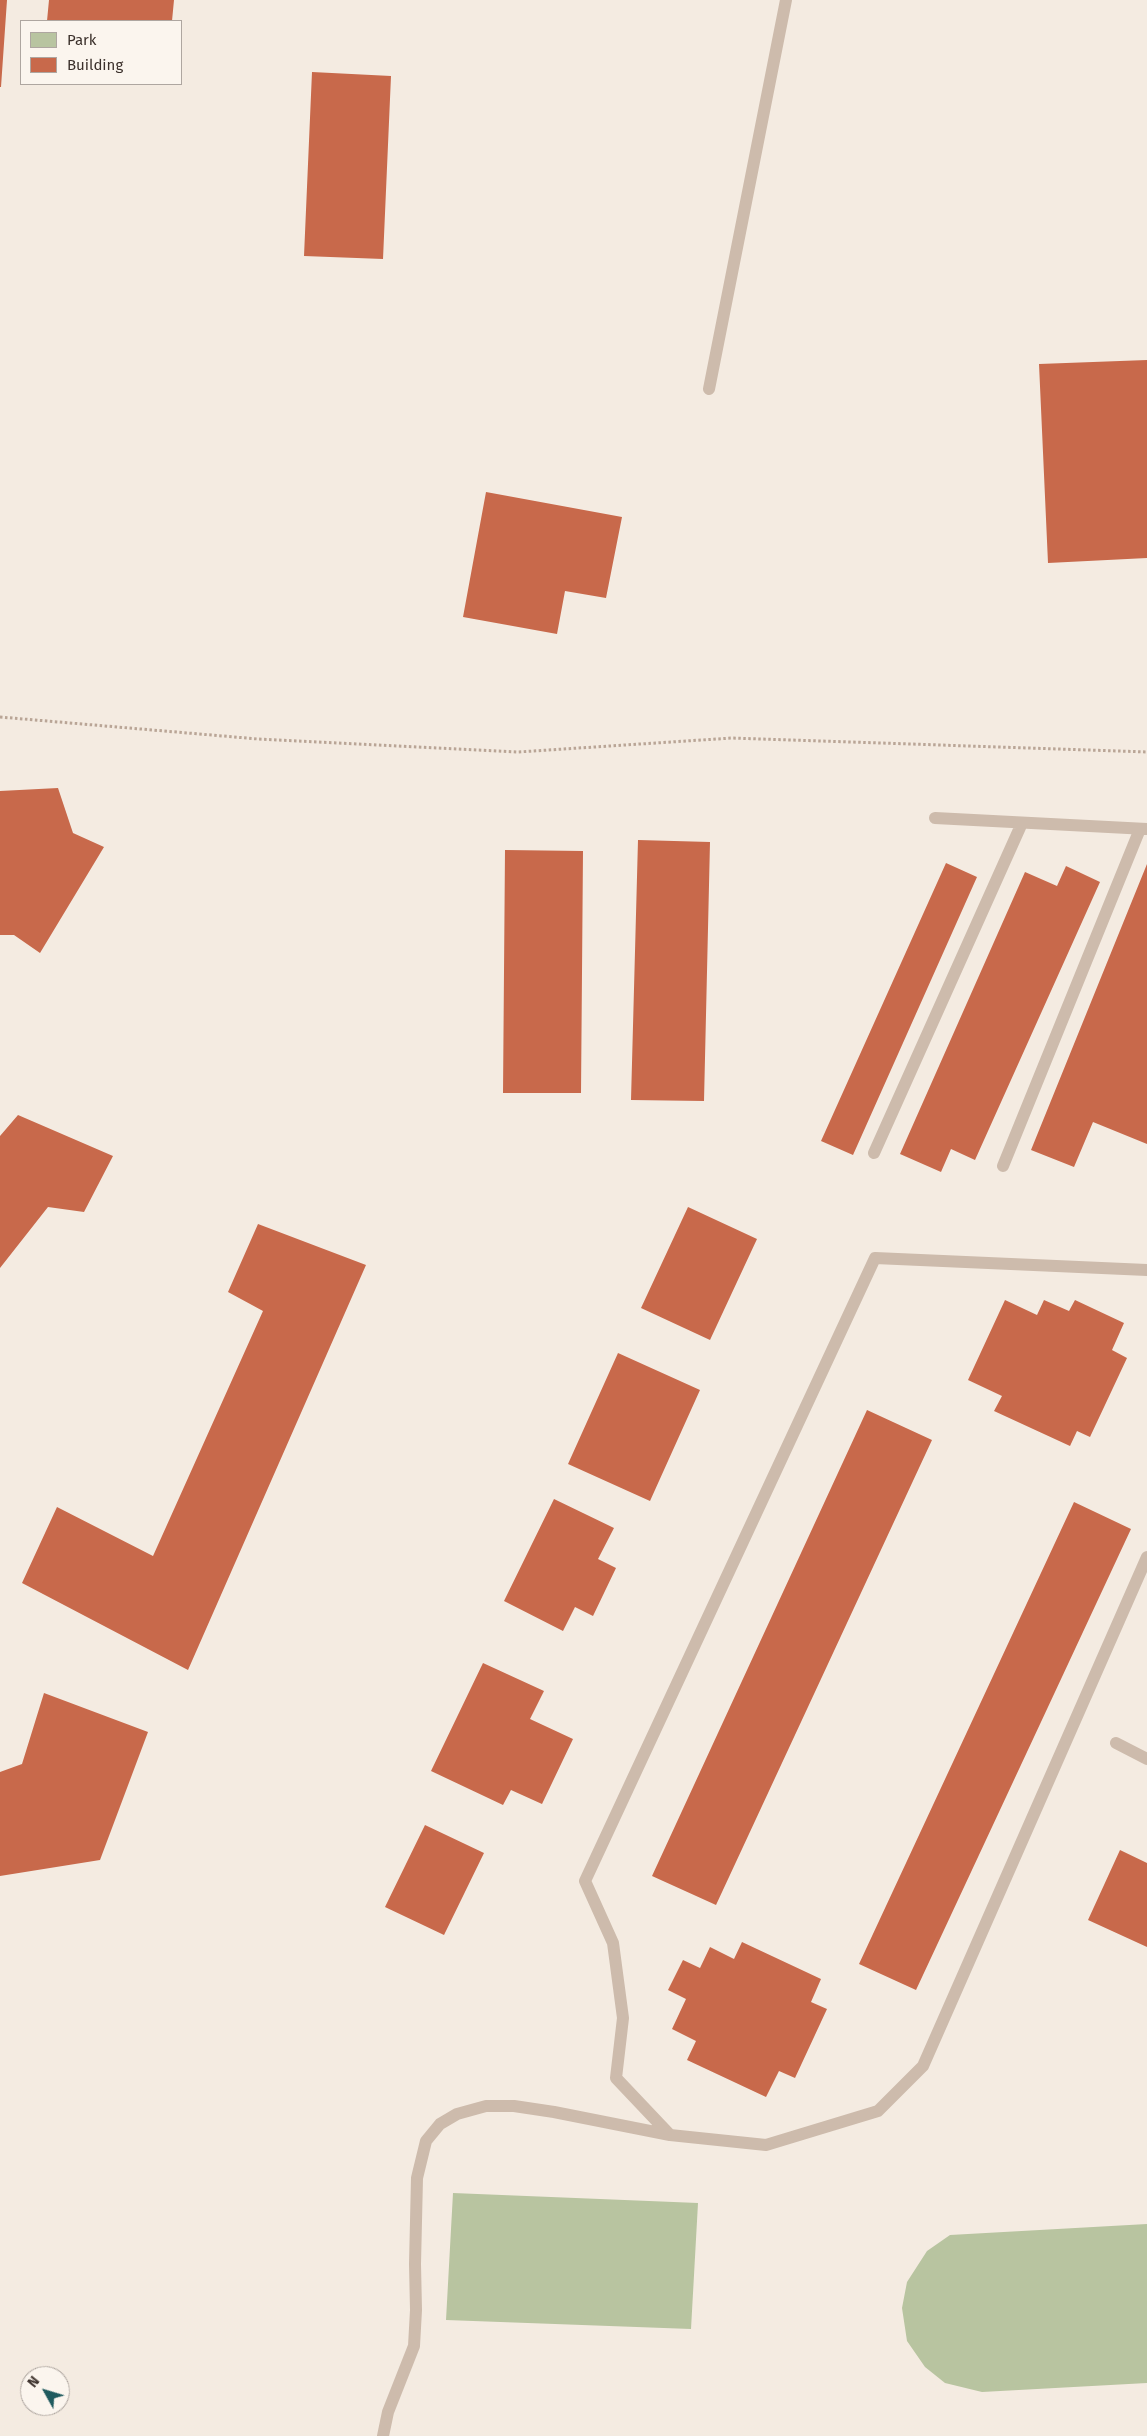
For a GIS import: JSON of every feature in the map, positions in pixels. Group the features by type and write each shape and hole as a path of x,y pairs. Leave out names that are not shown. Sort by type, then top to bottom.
{"lane":[{"path":"709,389 786,0"},
{"path":"935,818 1144,829 1003,1166"},
{"path":"874,1153 1022,823"},
{"path":"670,2135 616,2078 622,2018 613,1943 585,1881 875,1258 1147,1270"},
{"path":"383,2436 388,2412 414,2346 417,2178 426,2142 440,2124 457,2114 486,2106 514,2106 670,2135 766,2145 878,2111 923,2066 1147,1557"},
{"path":"1116,1743 1147,1758"}],"path":[{"path":"0,717 258,740 518,752 732,738 1147,752"}],"green space":[{"path":"453,2193 698,2203 691,2329 446,2320"},
{"path":"1147,2224 1147,2383 982,2392 945,2383 925,2367 907,2341 902,2308 907,2282 927,2251 950,2235"}],"building":[{"path":"0,0 7,0 1,87 0,87"},
{"path":"49,0 174,0 172,20 47,20"},
{"path":"312,72 391,76 383,259 304,256"},
{"path":"1147,360 1147,558 1048,563 1039,364"},
{"path":"486,492 622,517 606,598 565,591 557,634 463,617"},
{"path":"58,788 73,833 104,847 40,953 14,935 0,935 0,791"},
{"path":"638,840 710,842 704,1101 631,1100"},
{"path":"505,850 583,851 581,1093 503,1093"},
{"path":"946,863 977,877 853,1155 821,1141"},
{"path":"1147,864 1147,1144 1093,1122 1074,1167 1031,1150"},
{"path":"1066,866 1100,882 975,1160 951,1149 941,1172 900,1154 1025,872 1057,886"},
{"path":"18,1115 113,1156 84,1212 48,1207 0,1268 0,1136"},
{"path":"688,1207 757,1239 710,1340 641,1308"},
{"path":"258,1224 366,1265 188,1670 22,1583 57,1507 153,1556 263,1311 228,1292"},
{"path":"1005,1300 1037,1315 1044,1300 1069,1311 1075,1300 1124,1323 1112,1350 1127,1358 1090,1437 1077,1431 1070,1446 994,1411 1002,1396 968,1380"},
{"path":"618,1353 700,1390 650,1501 568,1464"},
{"path":"867,1410 932,1440 716,1905 652,1876"},
{"path":"554,1499 614,1528 598,1559 616,1568 593,1616 575,1607 563,1631 504,1601"},
{"path":"1074,1502 1131,1529 916,1990 859,1964"},
{"path":"483,1663 544,1691 530,1719 573,1739 542,1804 511,1790 503,1805 431,1771"},
{"path":"44,1693 148,1732 100,1860 0,1876 0,1772 22,1764"},
{"path":"425,1825 484,1853 444,1935 385,1907"},
{"path":"1120,1850 1147,1863 1147,1947 1088,1920"},
{"path":"742,1942 821,1979 811,2002 827,2009 795,2078 779,2071 766,2097 687,2060 696,2041 672,2029 686,1999 668,1990 683,1960 700,1968 710,1947 734,1959"}]}
